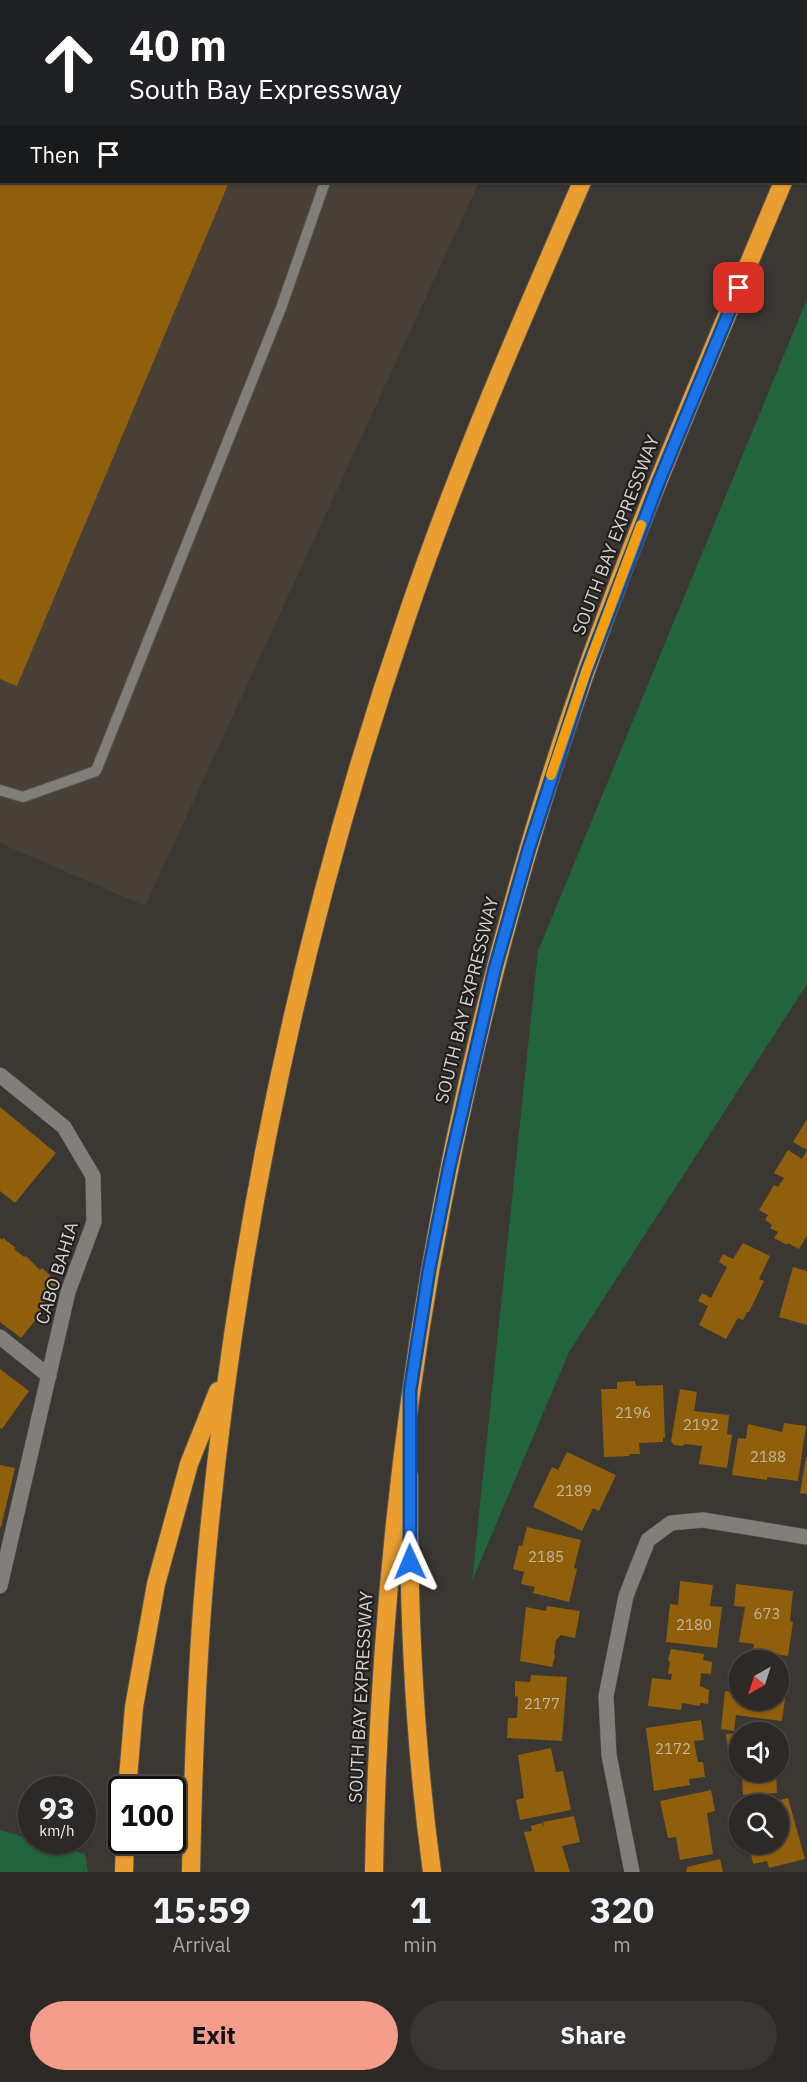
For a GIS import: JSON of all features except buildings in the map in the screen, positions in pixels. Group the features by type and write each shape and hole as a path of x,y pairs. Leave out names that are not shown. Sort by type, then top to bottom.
{"highway":[{"path":"191,1872 197,1683 215,1471 228,1365 248,1240 267,1134 290,1028 323,891 371,724 408,611 484,409 582,183"},
{"name":"SOUTH BAY EXPRESSWAY","path":"374,1872 380,1707 387,1602 410,1391 436,1236 471,1068 520,879 553,769 622,575 783,183"},
{"path":"128,1776 134,1707 156,1584 189,1464 228,1365"},
{"path":"410,1391 409,1498 412,1629 424,1819 432,1872"},
{"path":"124,1872 125,1854"}],"street":[{"name":"CABO BAHIA","path":"0,1075 64,1127 93,1176 94,1222 68,1292 0,1586"},
{"path":"0,1337 49,1376"},
{"path":"632,1872 609,1755 606,1696 626,1596 648,1540 671,1523 703,1520 807,1538"}],"lane":[{"path":"0,789 22,797 96,771 281,308 325,183"}],"shaded area":[{"path":"0,183 479,183 145,906 0,843"}],"green space":[{"path":"807,299 807,984 569,1352 472,1581 538,951"},
{"path":"0,1830 18,1835 18,1854 85,1854 88,1872 0,1872"}],"slow traffic":[{"path":"551,775 586,672 641,525"}],"route":[{"path":"410,1562 410,1391 429,1270 449,1168 495,968 553,769 586,672 660,479 739,288"}]}
